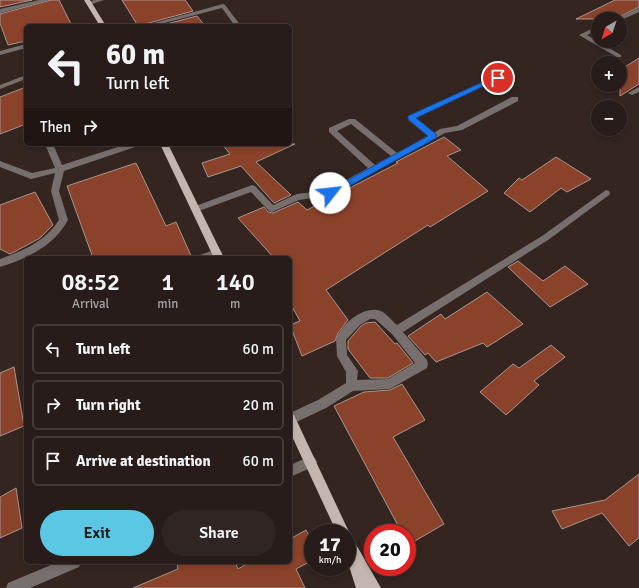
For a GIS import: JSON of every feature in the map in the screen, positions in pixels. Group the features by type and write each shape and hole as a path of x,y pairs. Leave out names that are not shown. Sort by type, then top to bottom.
{"main road":[{"path":"88,1 102,24"},
{"path":"165,146 218,255"},
{"path":"292,423 340,524"},
{"path":"356,556 374,588"},
{"path":"356,566 364,588"}],"street":[{"path":"0,11 47,0"},
{"path":"88,1 101,0"},
{"path":"154,24 223,6 236,24"},
{"path":"627,15 639,10"},
{"path":"591,31 582,35 591,40"},
{"path":"0,53 24,47"},
{"path":"605,48 619,56"},
{"path":"0,87 24,78"},
{"path":"433,136 411,118 498,78"},
{"path":"196,209 252,188 272,209 297,197 330,193 433,136 443,131 459,128 515,99"},
{"path":"374,169 332,130 352,121 396,156"},
{"path":"0,263 30,252 48,240 60,229 64,220 55,191 60,169 50,146"},
{"path":"0,164 31,176 40,175 129,146"},
{"path":"396,331 545,238 606,193"},
{"path":"292,418 322,404 351,386 390,384 423,364 396,331 378,314 366,315 354,324 341,339 342,356 352,371 351,386"},
{"path":"292,470 311,462"},
{"path":"13,588 69,564"}],"building":[{"path":"0,0 32,0 0,7"},
{"path":"51,0 59,0 71,24 24,24 24,41 8,45 0,23 0,14"},
{"path":"122,0 185,0 193,11 145,24 137,24"},
{"path":"615,0 639,0 639,7 627,13 591,12 591,19 576,19"},
{"path":"197,16 203,24 167,24"},
{"path":"639,58 639,84 627,92 627,66"},
{"path":"24,88 24,125 0,134 0,97"},
{"path":"620,92 626,92 620,96"},
{"path":"444,137 461,150 447,156 488,191 430,227 428,225 326,290 348,320 338,333 335,341 302,356 292,330 292,324 300,321 292,307 292,256 272,256 238,218 264,207 268,212 273,213 298,202 307,210 398,163 396,162"},
{"path":"224,146 291,146 256,162 291,195 274,203 241,166 208,177 202,163 230,154"},
{"path":"556,157 591,179 567,192 561,188 530,212 504,193 519,178 522,180"},
{"path":"136,163 166,226 176,222 191,256 92,256 67,186"},
{"path":"35,192 53,225 40,238 10,254 0,249 0,205"},
{"path":"518,261 543,281 565,266 588,284 550,307 508,267"},
{"path":"487,292 523,324 487,347 483,343 436,362 428,353 425,355 408,336 441,314 445,319"},
{"path":"375,322 395,344 397,343 413,363 388,378 370,378 348,349 348,341 361,326 366,323"},
{"path":"551,345 565,357 534,381 539,385 506,415 480,392 513,364 519,368"},
{"path":"14,367 24,426 0,436 0,373"},
{"path":"402,384 425,420 393,437 444,524 416,540 416,524 397,524 334,406 364,392 390,390"},
{"path":"639,474 639,538 629,546 602,513 562,529 552,511 605,500"},
{"path":"16,488 22,528 0,538 0,497"},
{"path":"304,531 304,565 296,569 305,588 133,588 178,569 177,564 236,564 238,569 247,564 292,564 292,538"}],"route":[{"path":"330,193 433,136 411,118 498,78"}]}
